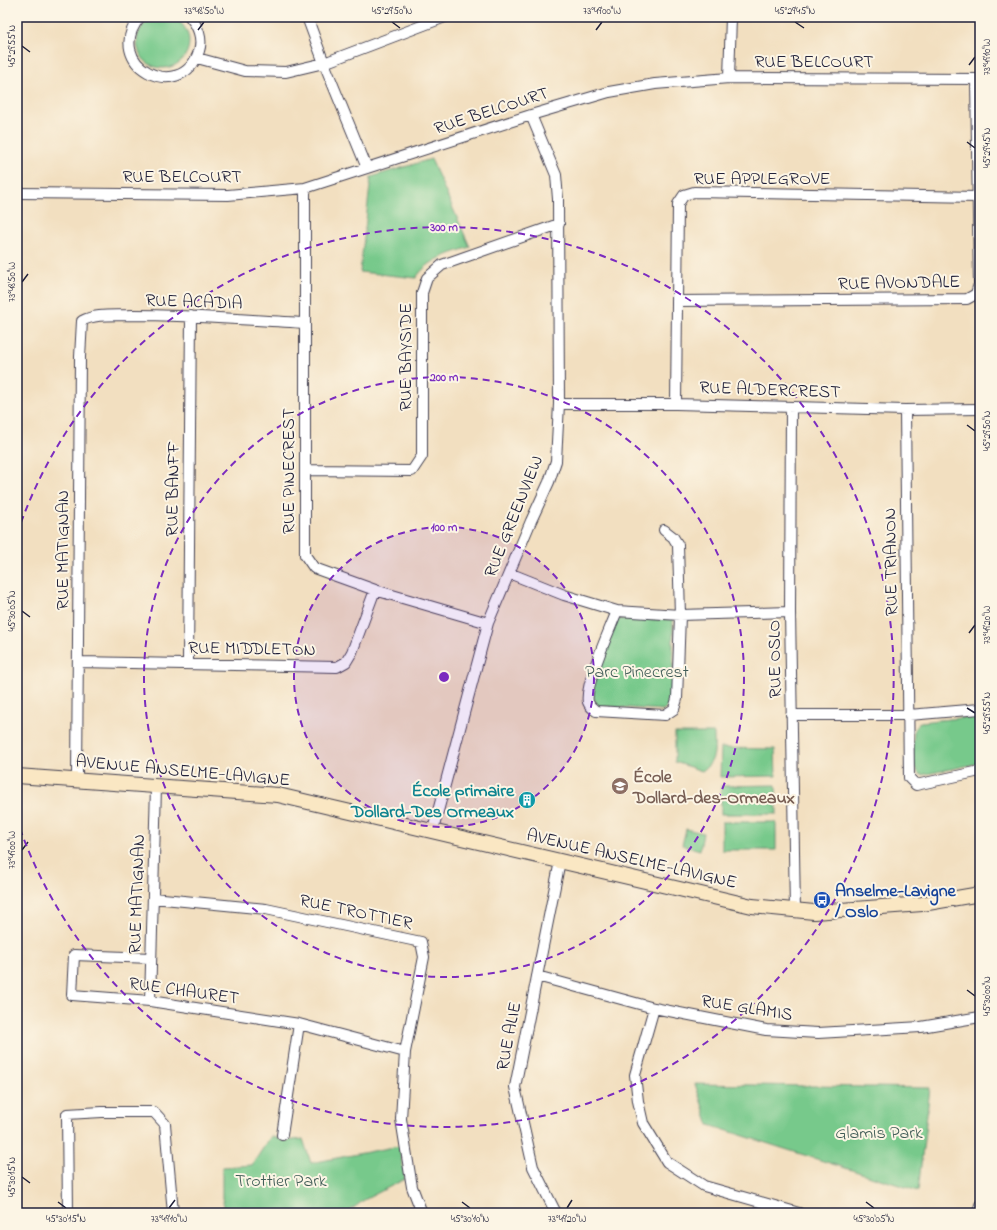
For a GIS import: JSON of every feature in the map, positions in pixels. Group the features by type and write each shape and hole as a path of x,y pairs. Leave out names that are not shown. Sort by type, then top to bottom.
{"street":[{"path":"140,17 133,24 130,35 129,46 132,57 139,67 148,74 159,77 170,77 181,74 190,67 196,58 200,47 200,34 195,23 190,17"},
{"path":"307,17 367,168"},
{"path":"196,58 245,71 286,72 324,63 445,17"},
{"path":"729,78 731,17"},
{"name":"RUE BELCOURT","path":"17,193 228,195 305,188 531,115 609,92 655,84 729,78 978,79"},
{"name":"RUE AVONDALE","path":"678,301 967,299 976,294 978,284 978,79"},
{"name":"RUE GREENVIEW","path":"433,830 488,623 549,482 556,461 559,404 559,224 556,175 531,115"},
{"name":"RUE PINECREST","path":"305,188 305,555 314,568 375,590 488,623"},
{"name":"RUE APPLEGROVE","path":"676,404 678,204 684,195 694,192 978,197"},
{"name":"RUE BAYSIDE","path":"305,470 412,471 422,456 422,293 427,278 442,266 559,224"},
{"name":"RUE ACADIA","path":"82,321 90,317 108,316 191,316 305,323"},
{"name":"RUE BANFF","path":"188,663 191,316"},
{"name":"RUE MATIGNAN","path":"77,780 80,365 82,321"},
{"name":"RUE ALDERCREST","path":"559,404 676,404 905,410 980,409"},
{"name":"RUE OSLO","path":"791,407 790,612 795,911"},
{"name":"RUE TRIANON","path":"905,410 909,778 912,783 916,785 980,770"},
{"path":"617,611 589,685 588,701 591,708 596,711 665,715 674,708 677,699 680,615 678,545 673,536 664,530"},
{"path":"509,574 564,595 617,611 680,615 790,612"},
{"name":"RUE MIDDLETON","path":"79,662 337,667 346,662 352,652 375,590"},
{"path":"792,715 909,714 980,709"},
{"name":"AVENUE ANSELME-LAVIGNE","path":"17,776 278,795 433,830 752,906 814,912 922,904 980,894"},
{"name":"RUE MATIGNAN","path":"150,1001 156,787"},
{"name":"RUE ALIE","path":"556,1213 533,1167 515,1087 560,861"},
{"name":"RUE TROTTIER","path":"153,898 266,909 421,942 424,957 405,1052 401,1118 412,1187 422,1213"},
{"name":"RUE CHAURET","path":"151,958 74,955 72,995 150,1001 299,1024 405,1052"},
{"name":"RUE GLAMIS","path":"537,976 654,1008 766,1030 818,1033 921,1027 980,1017"},
{"path":"654,1008 636,1075 638,1101 643,1123 667,1162 704,1186 799,1213"},
{"path":"282,1135 299,1024"},
{"path":"68,1213 67,1114 102,1112 154,1112 165,1124 173,1213"},
{"path":"978,1213 980,1205"}],"green space":[{"path":"163,16 173,18 181,24 187,32 189,42 187,52 181,60 173,66 163,68 153,66 145,60 139,52 137,42 139,32 145,24 153,18"},
{"path":"431,159 470,247 447,255 433,262 416,278 360,272 371,177"},
{"name":"Parc Pinecrest","path":"617,619 673,619 673,696 670,705 663,710 598,706 593,697 594,684"},
{"path":"980,716 980,763 922,775 918,772 913,761 913,748 914,729 920,722"},
{"path":"675,733 714,733 714,755 707,767 702,771 675,762"},
{"path":"721,748 775,749 776,776 720,777"},
{"path":"776,785 777,814 721,814 721,786"},
{"path":"722,822 776,822 776,850 722,850"},
{"path":"686,829 703,833 700,850 682,845"},
{"name":"Glamis Park","path":"695,1084 930,1088 918,1191 709,1125"},
{"name":"Trottier Park","path":"271,1136 285,1141 303,1139 311,1163 399,1146 405,1179 364,1200 347,1213 226,1213 222,1198 222,1167 252,1165"}],"place":[{"name":"École Dollard-des-Ormeaux","path":"620,786"},
{"name":"École primaire Dollard-Des Ormeaux","path":"527,800"},
{"name":"Anselme-Lavigne / Oslo","path":"822,900"}]}
